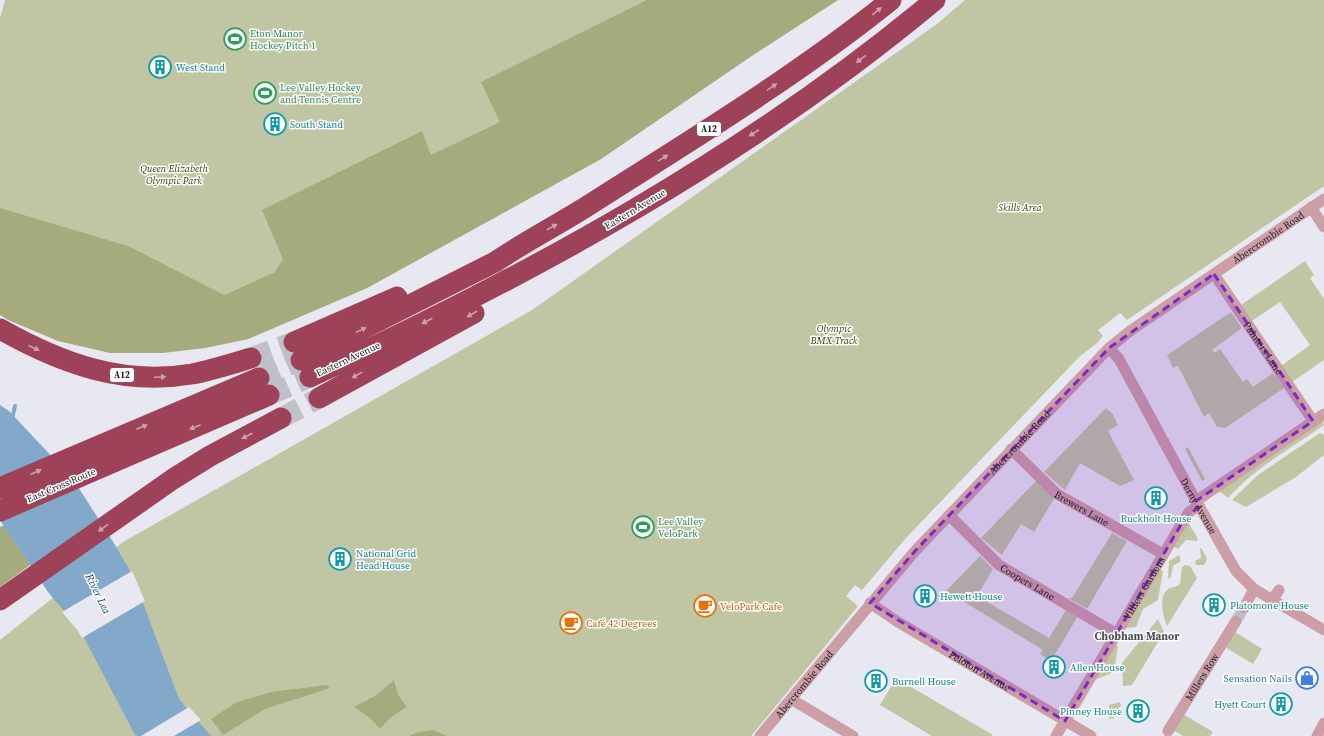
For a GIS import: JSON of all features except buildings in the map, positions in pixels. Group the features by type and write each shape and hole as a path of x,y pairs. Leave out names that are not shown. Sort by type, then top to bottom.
{"highway":[{"name":"Eastern Avenue","path":"891,0 799,69 723,120 572,215 518,246 482,255 408,292 302,360 430,320 598,231 652,199 803,100 866,55 935,0"},
{"name":"A12","path":"319,398 474,313 598,231"},
{"name":"A12","path":"0,329 65,361 100,372 124,376 147,378 192,374 251,358"},
{"name":"East Cross Route","path":"0,488 106,442 264,386 122,458 0,511"},
{"path":"0,600 134,505 210,456 281,418"}],"street":[{"name":"Abercrombie Road","path":"760,736 915,551 1109,348 1130,331 1324,198"},
{"path":"1311,207 1324,227"},
{"name":"Painters Lane","path":"1214,274 1312,422"},
{"name":"Derny Avenue","path":"1109,348 1119,359 1236,571 1254,589 1324,630"},
{"name":"Villiers Gardens","path":"1056,736 1189,512 1324,414"},
{"name":"Brewers Lane","path":"1011,449 1057,494 1163,554"},
{"name":"Coopers Lane","path":"949,515 999,565 1117,634"},
{"path":"1244,608 1254,589"},
{"path":"1272,600 1278,590"},
{"name":"Peloton Avenue","path":"870,603 905,626 1091,736"},
{"name":"Millers Row","path":"1168,731 1236,621"},
{"path":"791,699 853,736"},
{"path":"1316,736 1324,723"}],"highlighted area":[{"path":"1214,274 1313,421 1196,501 1199,506 1182,523 1065,721 870,603 915,551 1109,348"}],"green space":[{"name":"Queen Elizabeth Olympic Park","path":"5,0 838,0 753,55 601,159 367,288 248,339 205,348 110,353 16,321 0,311 0,18"},
{"path":"647,0 838,0 753,55 601,159 367,288 248,339 205,348 163,353 110,353 58,341 8,320 0,315 0,208 128,246 224,295 275,272 283,259 262,210 422,131 431,155 500,122 481,82"},
{"path":"965,0 1324,0 1324,186 1127,320 1120,313 1098,330 1103,336 1096,344 1080,356 906,538 862,590 855,585 846,596 858,606 751,736 0,736 0,640 123,542 532,310 937,24"},
{"path":"1305,261 1314,275 1310,278 1324,299 1324,360 1292,382 1281,366 1310,345 1280,302 1252,321 1241,305"},
{"path":"1231,312 1242,328 1212,350 1214,353 1220,349 1243,382 1247,379 1253,387 1273,373 1284,388 1225,428 1217,427 1209,413 1204,417 1178,366 1173,368 1167,355"},
{"path":"1106,408 1112,413 1118,425 1108,431 1134,480 1120,486 1080,463 1065,490 1044,472"},
{"path":"1322,421 1324,425 1286,450 1250,477 1228,498 1219,491"},
{"path":"1320,433 1324,435 1324,455 1296,477 1246,507 1232,500 1258,475"},
{"path":"1188,447 1205,479 1202,481 1185,449"},
{"path":"1036,481 1055,497 1034,532 1021,524 1002,555 981,538"},
{"path":"1188,522 1198,539 1197,541 1186,540 1178,549 1174,547"},
{"path":"4,525 30,565 0,587 0,527"},
{"path":"1112,533 1127,541 1087,609 1068,598 1072,598"},
{"path":"1200,548 1207,559 1204,565 1196,565 1195,561 1201,558"},
{"path":"1179,555 1181,561 1173,566 1171,577 1168,579 1169,561"},
{"path":"980,556 993,569 977,596 1049,638 1066,610 1078,616 1051,661 1040,654 1043,650 946,591"},
{"path":"1185,565 1190,566 1197,578 1167,626 1162,607 1163,597 1168,589 1180,584 1182,567"},
{"path":"1160,570 1163,571 1158,600 1143,609 1136,627 1126,628"},
{"path":"1158,619 1164,632 1132,685 1123,686 1122,663"},
{"path":"1232,630 1262,649 1253,664 1223,646"},
{"path":"1116,645 1118,646 1114,672 1095,680"},
{"path":"896,678 993,735 932,736 880,705"},
{"path":"394,680 398,695 407,707 391,717 380,729 369,717 354,707 375,696"},
{"path":"327,685 330,688 265,709 223,735 211,719 237,702 271,692"},
{"path":"1120,702 1121,705 1113,719 1109,718 1109,705"},
{"path":"1183,714 1213,732 1210,736 1183,736 1173,730"},
{"path":"433,730 447,736 409,736 418,732"}],"water":[{"name":"River Lea","path":"0,405 9,411 73,479 112,540 132,574 179,699 211,736 137,736 134,733 80,630 48,592 0,520"}],"pier":[{"path":"132,571 145,601 82,638 62,612"},
{"path":"189,707 201,720 174,736 141,736"}],"waterway":[{"path":"12,419 15,406"}],"tunnel":[{"path":"251,358 294,342"},
{"path":"259,378 301,360"},
{"path":"269,395 310,377"},
{"path":"281,418 319,398"},
{"path":"1236,621 1244,608"}],"place":[{"name":"Eton Manor Hockey Pitch 1","path":"235,39"},
{"name":"West Stand","path":"160,67"},
{"name":"Lee Valley Hockey and Tennis Centre","path":"265,93"},
{"name":"South Stand","path":"275,124"},
{"name":"Ruckholt House","path":"1156,498"},
{"name":"Lee Valley VeloPark","path":"643,527"},
{"name":"National Grid Head House","path":"340,559"},
{"name":"Hewett House","path":"925,596"},
{"name":"Platomone House","path":"1214,605"},
{"name":"VeloPark Cafe","path":"705,606"},
{"name":"Café 42 Degrees","path":"571,623"},
{"name":"Allen House","path":"1054,667"},
{"name":"Sensation Nails","path":"1307,678"},
{"name":"Burnell House","path":"876,681"},
{"name":"Hyett Court","path":"1281,704"},
{"name":"Pinney House","path":"1138,711"}],"district":[{"name":"Chobham Manor","path":"1137,636"}],"park label":[{"name":"Skills Area","path":"1020,207"},
{"name":"Olympic BMX Track","path":"834,334"}]}
